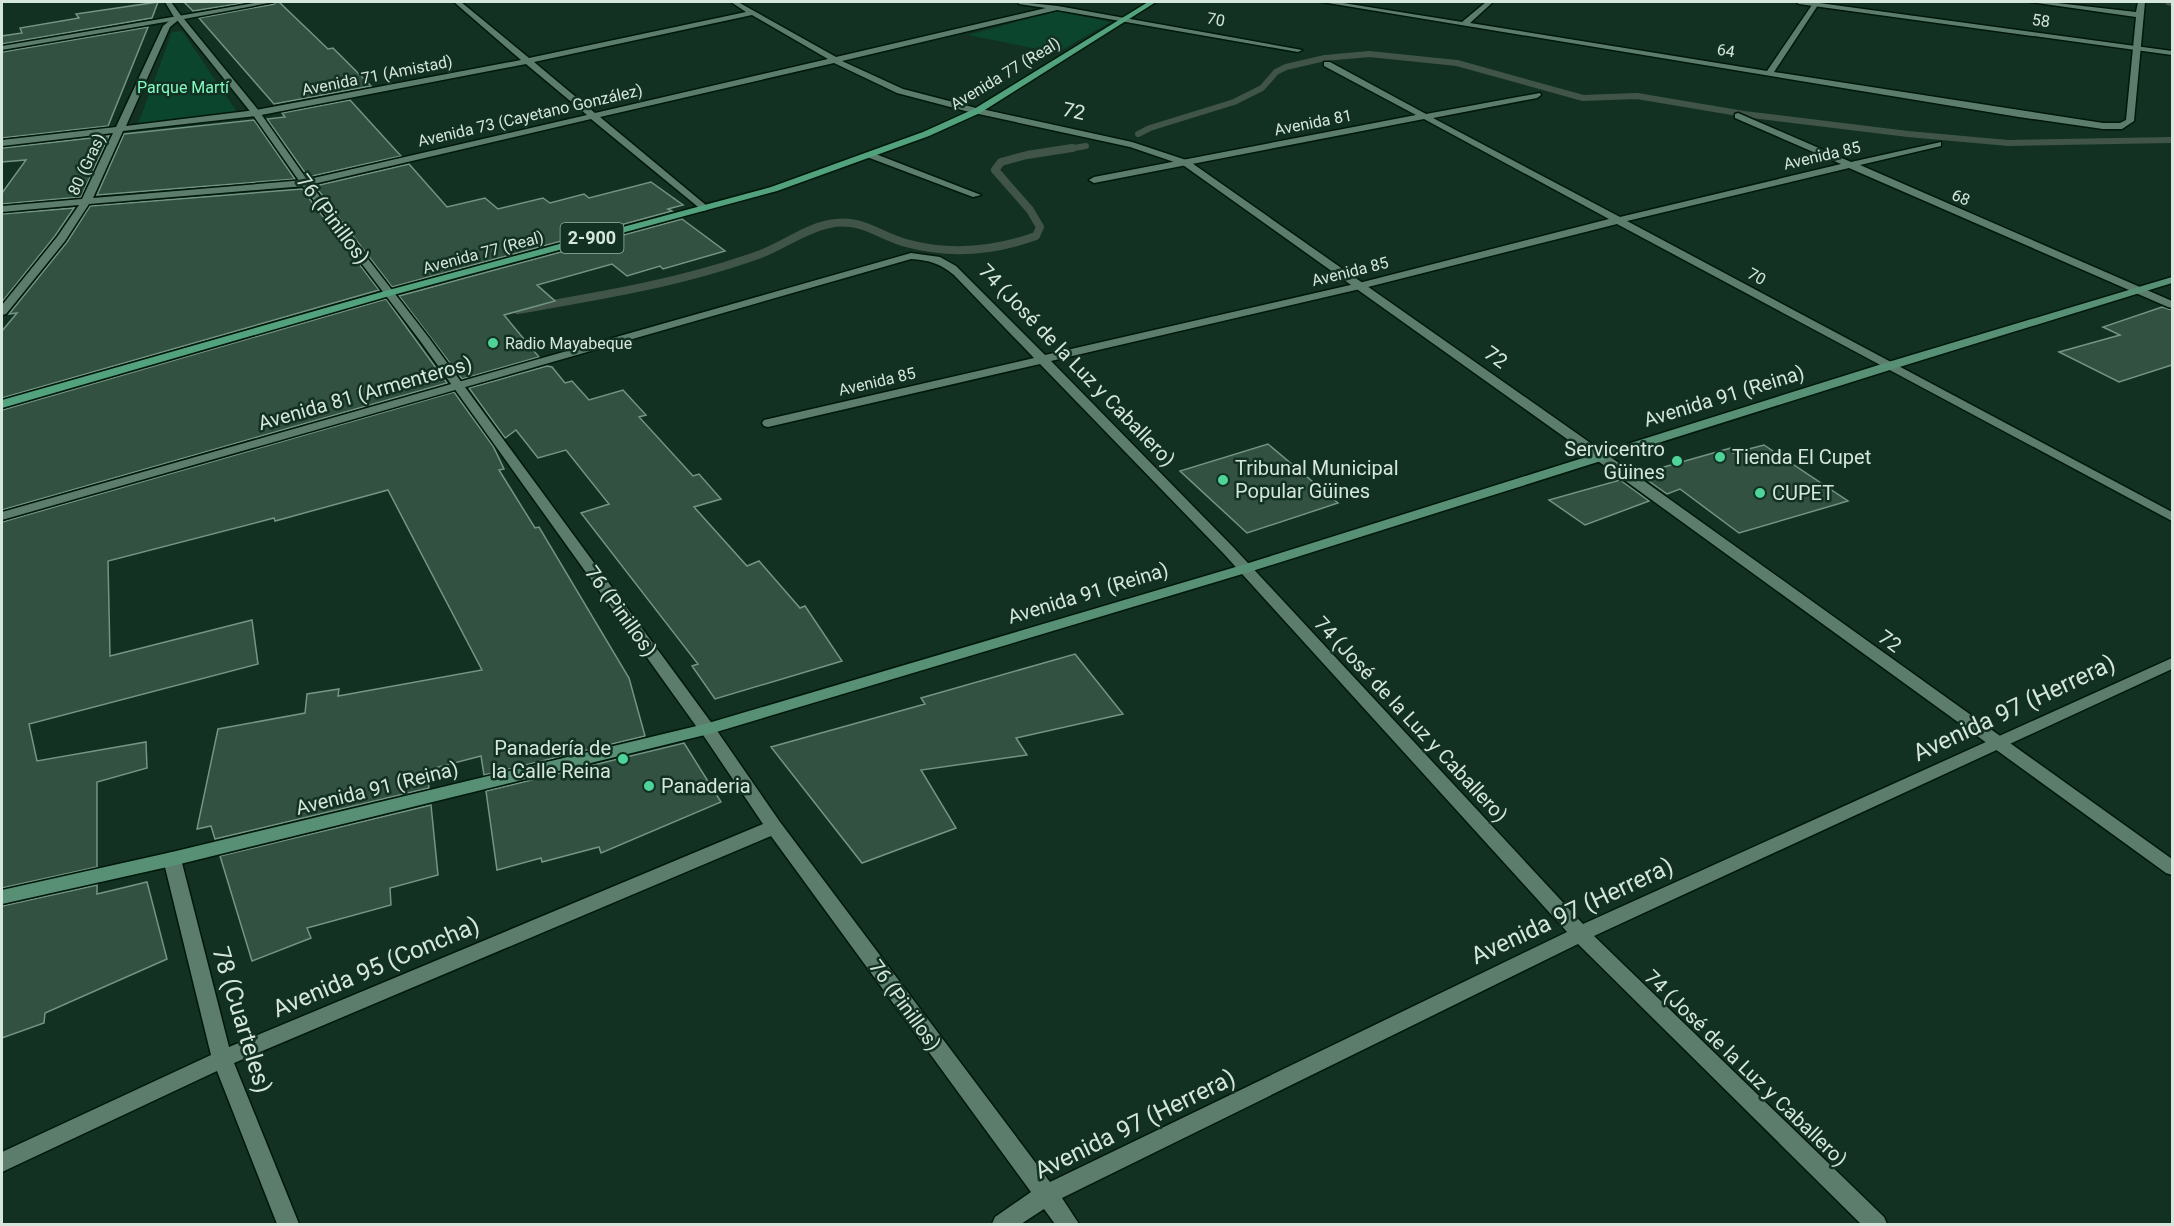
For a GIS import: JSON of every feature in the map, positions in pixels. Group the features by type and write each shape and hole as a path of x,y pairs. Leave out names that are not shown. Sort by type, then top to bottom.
{"main road":[{"name":"Avenida 77 (Real)","path":"2,405 388,293 774,189 926,134 977,111 1152,2"},
{"name":"Avenida 91 (Reina)","path":"2,897 172,859 707,729 1244,569 1889,366 2172,280"}],"street":[{"name":"76 (Pinillos)","path":"168,2 256,113 305,183 425,340 707,729 774,827 1068,1224"},
{"path":"2,48 270,2"},
{"path":"457,2 703,208"},
{"name":"72","path":"734,2 837,61 900,91 977,111 1132,145 1186,163 2172,868"},
{"name":"70","path":"1022,2 1298,50"},
{"name":"64","path":"1326,2 2103,126 2122,126 2130,121 2136,48"},
{"path":"1465,23 1490,2"},
{"name":"58","path":"1799,2 2172,53"},
{"path":"2034,2 2139,15"},
{"path":"2136,48 2141,2"},
{"path":"1770,72 1817,3"},
{"name":"Avenida 73 (Cayetano González)","path":"2,209 305,183 1058,8"},
{"name":"Avenida 71 (Amistad)","path":"2,143 256,113 528,61 753,13"},
{"name":"80 (Gras)","path":"2,312 61,239 86,202 167,26 178,17"},
{"name":"70","path":"1327,64 2172,517"},
{"name":"Avenida 81","path":"1094,180 1537,95"},
{"name":"68","path":"1738,116 2172,305"},
{"name":"Avenida 85","path":"768,423 1360,286 1618,220 1938,144"},
{"path":"870,155 976,195"},
{"name":"74 (José de la Luz y Caballero)","path":"911,256 930,256 947,262 1221,543 1580,934 1875,1224"},
{"name":"Avenida 81 (Armenteros)","path":"2,516 911,256"},
{"name":"Avenida 97 (Herrera)","path":"1003,1224 1046,1196 1580,934 2172,663"},
{"name":"Avenida 95 (Concha)","path":"2,1162 222,1059 774,827"},
{"name":"78 (Cuarteles)","path":"172,859 222,1059 288,1224"}],"green space":[{"path":"1057,11 1110,22 1057,53 968,35"},
{"name":"Parque Martí","path":"182,31 237,112 138,124 172,32"}],"building":[{"path":"158,2 152,18 2,44 2,36 22,33 20,28 79,18 76,14"},
{"path":"184,2 250,2 193,11"},
{"path":"279,2 328,49 333,48 371,86 274,104 199,18"},
{"path":"148,27 108,126 2,138 2,52"},
{"path":"350,100 401,156 308,177 267,119 285,117 282,113"},
{"path":"254,120 295,179 97,195 124,134"},
{"path":"109,136 81,197 2,204 2,193 26,160 2,162 2,148"},
{"path":"409,164 447,207 485,198 498,209 543,198 550,203 584,194 589,198 651,182 683,205 668,209 672,211 392,287 315,186"},
{"path":"302,189 379,290 2,398 2,331 17,313 9,314 67,242 90,206"},
{"path":"74,208 55,236 2,302 2,214"},
{"path":"682,219 725,251 663,269 660,266 627,276 612,264 537,285 555,301 504,315 539,357 462,379 399,296"},
{"path":"386,299 447,383 2,510 2,410"},
{"path":"2162,307 2172,310 2172,365 2119,382 2059,352 2120,335 2103,327"},
{"path":"547,366 552,367 565,383 572,381 589,400 623,390 646,415 639,417 693,476 699,474 721,499 694,507 747,566 759,561 800,608 805,606 842,661 715,699 692,666 698,664 581,513 609,504 566,450 538,458 516,430 505,438 469,388"},
{"path":"454,392 493,446 504,469 499,470 535,528 539,527 629,678 645,736 484,775 481,756 427,770 429,788 215,839 211,826 197,829 218,729 305,713 307,694 339,689 338,696 482,670 388,490 275,521 274,518 108,561 110,656 252,620 258,664 29,724 37,761 146,742 147,768 97,782 97,867 2,888 2,522"},
{"path":"1268,444 1338,503 1247,533 1180,471"},
{"name":"CUPET","path":"1764,445 1848,501 1739,533 1680,489 1667,494 1639,474 1731,448 1733,453"},
{"path":"1620,480 1649,501 1585,525 1549,500"},
{"path":"1075,654 1123,714 1016,738 1027,755 921,770 956,828 862,863 771,747 925,704 921,698"},
{"path":"684,743 721,802 601,853 599,847 542,862 541,858 497,870 486,791"},
{"path":"431,805 438,875 390,888 391,905 307,928 311,938 252,961 220,856"},
{"path":"147,882 167,959 45,1013 44,1023 2,1038 2,906 97,885 97,894"}],"waterway":[{"path":"2168,2 2172,3"},
{"path":"1138,134 1150,128 1234,102 1262,88 1276,72 1286,67 1325,58 1369,54 1457,63 1583,98 1637,96 1744,114 1908,134 2008,143 2172,140"},
{"path":"1062,150 1086,146"},
{"path":"518,310 639,288 729,265 758,255 820,226 840,222 860,225 906,243 939,249 971,250 1020,241 1036,236 1040,227 1030,210 995,170 1001,162 1027,155 1072,148"}],"place":[{"name":"Radio Mayabeque","path":"493,343"},
{"name":"Tienda El Cupet","path":"1720,457"},
{"name":"Servicentro Güines","path":"1677,461"},
{"name":"Tribunal Municipal Popular Güines","path":"1223,480"},
{"name":"CUPET","path":"1760,493"},
{"name":"Panadería de la Calle Reina","path":"623,759"},
{"name":"Panaderia","path":"649,786"}]}
